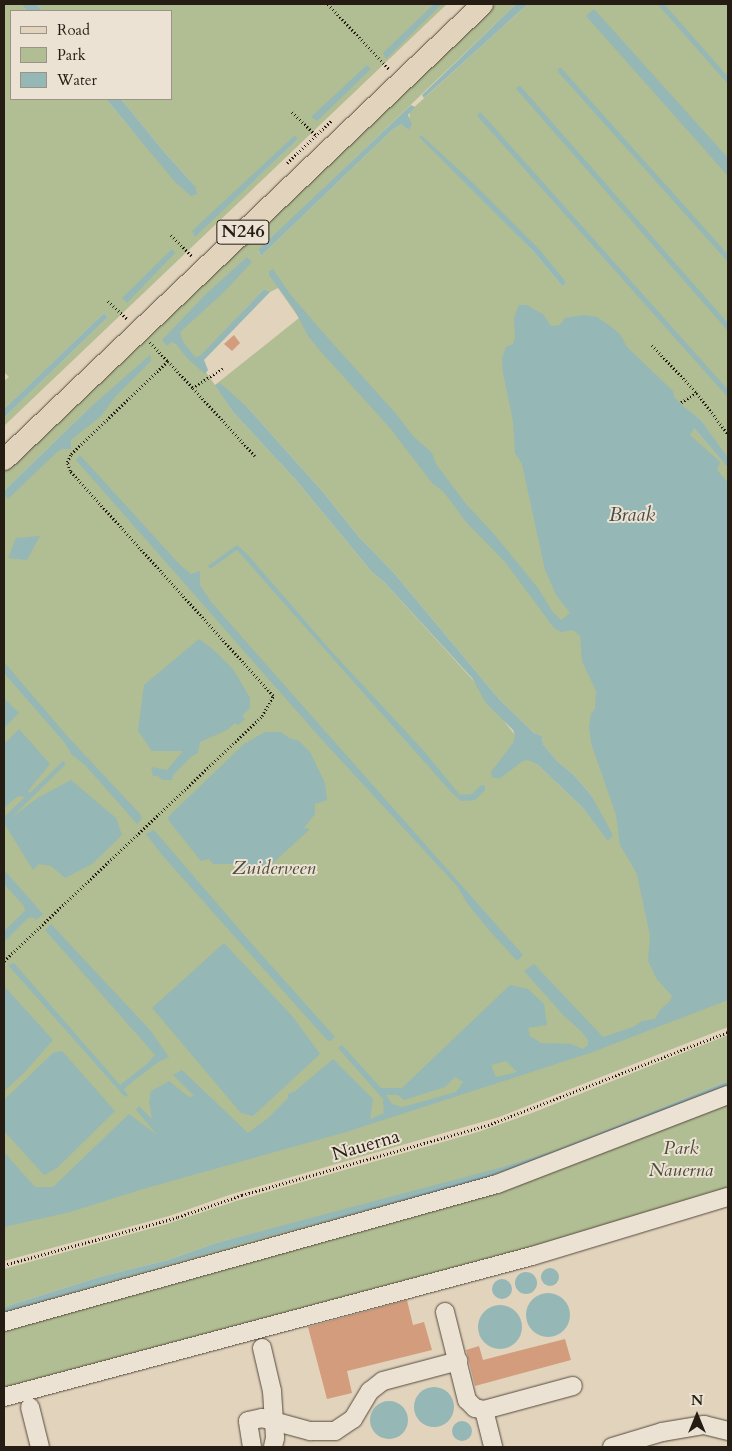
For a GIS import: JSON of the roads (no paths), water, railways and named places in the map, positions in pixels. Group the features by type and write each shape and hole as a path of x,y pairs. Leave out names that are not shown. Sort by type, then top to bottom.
{"main road":[{"name":"N246","path":"4,459 482,4"}],"lane":[{"path":"4,1322 497,1184 728,1095"},
{"path":"4,1397 540,1254 728,1197"},
{"path":"445,1312 467,1400 475,1408 484,1410 573,1386"},
{"path":"262,1348 272,1391 274,1447"},
{"path":"252,1447 248,1421 262,1418 310,1431 336,1431 353,1419 370,1391 383,1381 458,1361"},
{"path":"30,1407 40,1447"},
{"path":"484,1410 493,1447"},
{"path":"612,1447 662,1432 704,1425 728,1431"}],"water":[{"path":"21,4 36,4 42,10 26,10"},
{"path":"434,4 442,4 386,59 383,53"},
{"path":"516,4 528,4 424,98 422,95"},
{"path":"594,9 728,158 728,176 586,16"},
{"path":"367,65 371,69 317,121 311,117"},
{"path":"107,100 122,100 195,186 197,194 191,196 175,182"},
{"path":"411,105 415,107 408,115 412,125 408,130 401,124 392,130 261,256 258,250"},
{"path":"295,135 298,139 195,237 192,231"},
{"path":"421,135 471,181 539,249 566,282 563,287 533,251 419,137"},
{"path":"172,249 175,253 127,303 122,298"},
{"path":"247,257 252,262 223,293 180,332 183,342 195,357 200,356 264,289 270,292 204,360 208,370 205,374 188,359 176,344 172,342 167,346 162,340 206,294"},
{"name":"Braak","path":"273,269 290,294 319,328 397,415 413,436 432,453 436,464 466,504 494,534 538,588 552,611 561,620 570,613 556,595 545,570 522,464 515,453 513,421 503,373 502,358 506,347 513,344 515,338 514,318 519,305 527,305 544,315 550,325 553,326 560,325 565,318 583,315 597,317 610,326 620,334 627,347 673,391 674,397 701,420 728,458 728,468 694,428 690,435 720,462 717,470 728,483 728,1000 590,1053 346,1132 143,1189 70,1212 4,1227 4,1152 35,1187 53,1187 129,1114 157,1135 136,1110 139,1106 152,1119 149,1102 151,1091 169,1081 189,1097 194,1096 173,1075 182,1070 248,1133 267,1119 288,1098 288,1094 294,1092 333,1059 373,1099 370,1119 384,1113 383,1099 338,1048 342,1045 381,1088 402,1088 510,985 528,989 544,1004 547,1025 528,1028 530,1036 541,1043 571,1044 583,1049 588,1045 588,1040 581,1031 564,1016 524,971 534,964 603,1037 633,1027 642,1021 655,1019 672,996 656,978 648,960 650,936 637,874 620,845 616,815 591,743 589,726 591,714 595,709 596,691 582,661 580,636 573,630 561,632 554,628 505,562 466,522 443,491 432,483 390,428 308,336 294,309 269,275 269,271","holes":["506,1061 517,1072 496,1077 491,1065","455,1077 463,1082 456,1092 410,1105 402,1107 392,1104 386,1095 398,1095 404,1100 445,1087"]},
{"path":"104,313 108,317 4,418 4,409"},
{"path":"150,355 151,361 115,397 101,416 71,440 71,449 62,449 56,453 8,499 4,491 85,412"},
{"path":"220,383 248,408 323,492 359,537 394,573 499,699 534,733 542,736 543,744 557,761 574,775 591,795 613,835 608,841 583,808 537,764 528,760 523,761 499,779 492,777 491,772 513,743 515,736 513,730 486,703 472,678 384,582 372,572 295,479 233,412 215,385"},
{"path":"80,455 180,565 191,574 200,571 200,585 211,602 523,955 517,961 467,903 457,886 324,742 76,460"},
{"path":"40,536 27,560 8,558 16,538"},
{"path":"237,545 248,555 332,652 423,750 460,795 472,794 481,785 485,786 485,790 475,800 461,801 451,792 237,550 210,569 208,566"},
{"path":"199,639 215,651 233,669 250,698 250,708 242,716 245,719 238,725 235,723 227,730 200,742 198,753 191,757 174,774 172,780 162,780 158,776 153,776 151,767 167,770 183,751 152,751 138,731 144,685"},
{"path":"4,662 68,737 140,814 142,819 137,824 85,765 71,754 65,743 4,673"},
{"path":"4,698 19,713 4,728"},
{"path":"19,729 50,764 28,791 30,793 63,761 66,764 11,818 39,797 71,780 116,818 122,835 92,864 65,878 51,866 39,864 33,870 4,823 4,817 25,797 18,796 4,808 4,744"},
{"path":"265,732 281,732 289,738 299,741 310,752 325,783 327,800 315,804 315,814 304,828 310,829 260,875 244,871 235,864 213,864 209,859 201,861 169,821 168,817 244,744"},
{"path":"154,830 335,1037 331,1041 327,1040 162,855 146,834"},
{"path":"4,870 43,914 36,920 33,917 28,918 4,942 4,931 25,911 24,906 4,884"},
{"path":"51,924 150,1030 169,1057 158,1062 127,1086 124,1090 128,1095 125,1097 8,965 14,963 120,1085 148,1063 155,1055 45,930"},
{"path":"224,943 293,1017 320,1054 253,1116 241,1113 152,1008"},
{"path":"4,986 53,1040 23,1074 4,1091"},
{"path":"62,1051 115,1111 57,1168 44,1175 4,1131 4,1100 53,1053"},
{"path":"728,1081 728,1086 710,1094 488,1178 259,1239 4,1312 4,1307 103,1276 168,1260 216,1243 503,1167 559,1149"},
{"path":"550,1268 556,1271 559,1277 556,1283 550,1286 544,1283 541,1277 544,1271"},
{"path":"526,1272 536,1279 537,1283 530,1293 526,1294 516,1287 515,1283 522,1273"},
{"path":"502,1279 509,1282 512,1289 509,1296 502,1299 495,1296 492,1289 495,1282"},
{"path":"548,1293 560,1297 566,1303 570,1315 566,1327 560,1333 548,1337 536,1333 530,1327 526,1315 530,1303 536,1297"},
{"path":"504,1305 516,1311 521,1318 521,1336 516,1343 509,1348 496,1349 488,1346 481,1339 478,1323 481,1315 488,1308"},
{"path":"438,1387 445,1390 451,1396 454,1407 453,1415 445,1424 438,1427 430,1427 423,1424 415,1415 414,1403 417,1396 426,1388"},
{"path":"389,1401 402,1407 408,1420 402,1433 389,1439 376,1433 370,1420 376,1407"},
{"path":"462,1421 469,1424 472,1431 469,1438 462,1441 455,1438 452,1431 455,1424"}],"waterway":[{"path":"661,4 728,80"},
{"path":"560,70 728,258"},
{"path":"519,88 728,327"},
{"path":"480,115 728,393"}],"park label":[{"name":"Zuiderveen","path":"274,869"},
{"name":"Park Nauerna","path":"681,1160"}]}
